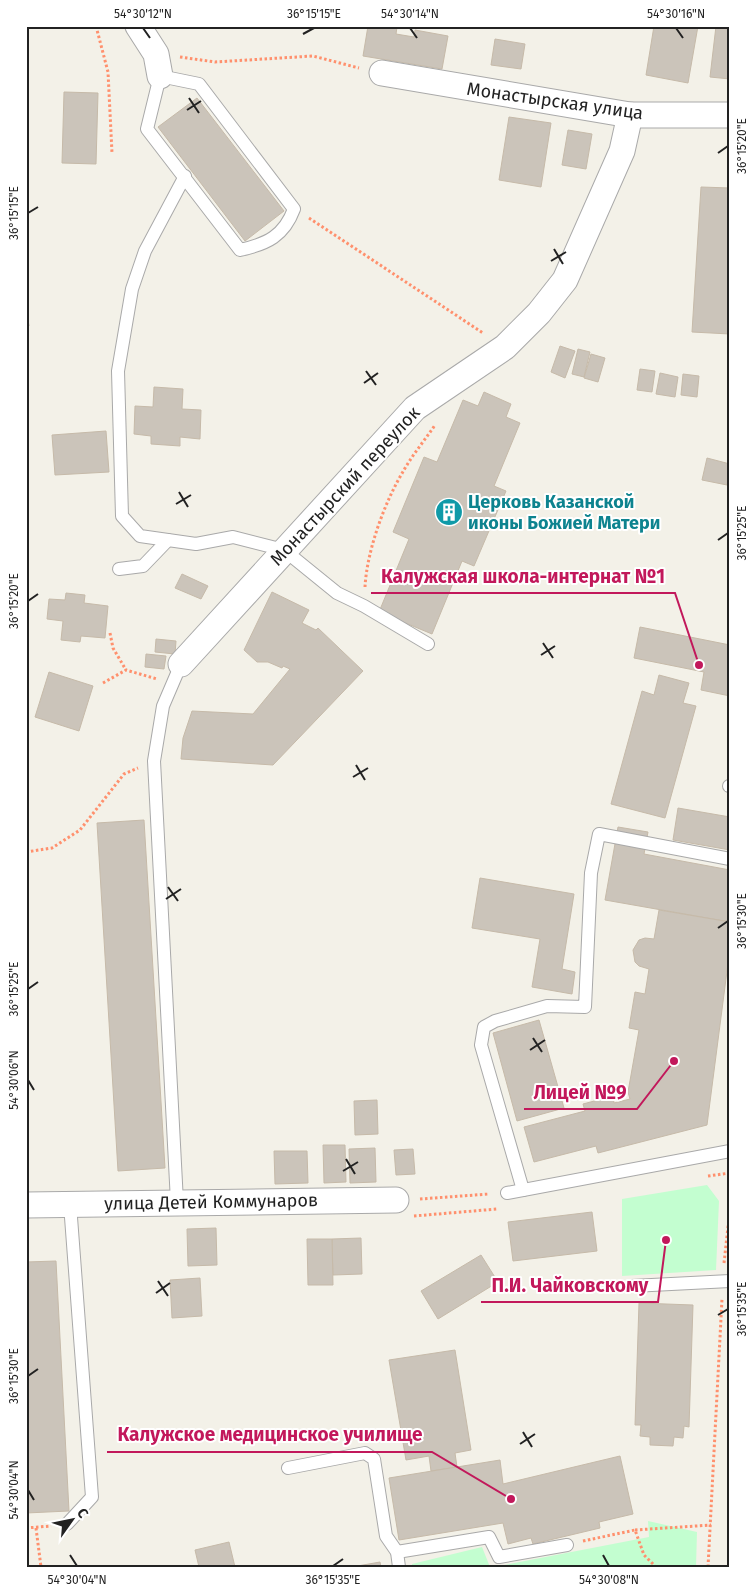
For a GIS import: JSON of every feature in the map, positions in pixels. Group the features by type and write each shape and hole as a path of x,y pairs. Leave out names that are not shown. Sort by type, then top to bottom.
{"street":[{"path":"138,26 158,65"},
{"name":"Монастырская улица","path":"382,73 630,115 730,115"},
{"name":"Монастырский переулок","path":"177,674 284,550 415,408 505,347 540,313 566,280 622,150 630,115"},
{"name":"улица Детей Коммунаров","path":"26,1205 396,1200"}],"lane":[{"path":"158,65 199,84 294,209 288,225 264,244 240,250 147,129 158,65"},
{"path":"185,176 145,251 132,289 118,371 122,516 140,536 196,544 233,537 284,550 336,593 364,606 428,644"},
{"path":"119,569 143,566 168,540"},
{"path":"177,674 163,706 154,761 177,1202"},
{"path":"523,1190 480,1045 484,1027 495,1021 547,1006 585,1007 591,873 599,834 730,859"},
{"path":"507,1193 730,1151"},
{"path":"67,1524 92,1497 70,1204"},
{"path":"632,1286 726,1281"},
{"path":"288,1468 365,1453 374,1460 386,1536 397,1552 399,1567"},
{"path":"397,1552 490,1537 499,1557 567,1545"}],"path":[{"path":"96,26 108,72 112,153"},
{"path":"158,65 313,56 382,73"},
{"path":"294,209 505,347"},
{"path":"364,606 366,568 390,497 404,469 438,422"},
{"path":"110,634 113,648 126,670"},
{"path":"102,683 126,670 177,674"},
{"path":"26,852 52,848 80,830 124,774 154,761"},
{"path":"396,1200 507,1193"},
{"path":"708,1567 730,1209"},
{"path":"567,1545 635,1530 711,1525"},
{"path":"26,1528 36,1528 41,1567"},
{"path":"635,1530 644,1555 656,1567"}],"green space":[{"path":"707,1185 719,1201 716,1270 622,1276 622,1199"},
{"path":"648,1521 697,1532 696,1567 494,1567 649,1537"},
{"path":"482,1547 490,1567 412,1567 412,1564"}],"building":[{"path":"368,26 397,27 396,34 414,37 415,30 448,36 442,69 363,56"},
{"path":"654,26 698,26 688,83 646,75"},
{"path":"716,26 730,26 730,79 710,77"},
{"path":"495,39 525,44 521,69 491,65"},
{"path":"64,92 98,93 96,164 62,163"},
{"path":"197,98 284,211 245,241 158,127"},
{"path":"509,117 551,123 541,187 499,180"},
{"path":"568,130 592,134 586,169 562,165"},
{"path":"701,187 730,188 730,334 692,332"},
{"path":"26,308 29,326 26,326"},
{"path":"560,346 575,351 565,378 551,372"},
{"path":"578,349 590,352 584,377 572,374"},
{"path":"591,354 605,358 598,382 584,378"},
{"path":"640,369 655,371 652,392 637,390"},
{"path":"660,373 678,377 675,397 656,394"},
{"path":"683,374 699,376 697,397 681,395"},
{"path":"154,387 183,389 182,409 201,410 200,439 180,437 180,446 151,444 151,436 134,434 135,406 153,407"},
{"name":"Церковь Казанской иконы Божией Матери","path":"484,392 511,404 506,417 520,423 494,486 506,491 474,566 462,561 432,634 379,612 409,539 393,532 424,457 437,462 463,400 478,406"},
{"path":"106,431 109,472 55,475 52,435"},
{"path":"707,458 730,464 727,485 702,480"},
{"path":"182,574 208,586 201,599 175,588"},
{"path":"272,592 309,610 302,623 316,630 318,628 363,671 273,765 181,759 183,738 192,711 253,714 290,669 268,662 257,662 244,650"},
{"path":"66,593 85,595 84,603 108,606 105,638 81,636 80,642 61,640 63,621 47,619 49,599 65,600"},
{"path":"640,627 730,645 730,696 701,690 704,672 634,658"},
{"path":"156,639 176,641 175,654 155,652"},
{"path":"146,654 166,656 164,669 145,667"},
{"path":"49,672 93,686 79,731 35,717"},
{"path":"659,675 689,683 683,703 696,706 665,818 611,804 642,691 654,695"},
{"path":"678,808 730,817 730,850 673,840"},
{"path":"144,820 165,1168 118,1171 97,823"},
{"path":"618,827 648,832 644,854 730,870 730,922 605,900"},
{"path":"480,878 574,894 562,969 575,972 572,994 532,987 540,939 472,928"},
{"path":"659,910 730,922 730,948 707,1125 598,1153 596,1146 534,1162 524,1127 585,1111 583,1104 613,1096 614,1103 630,1099 628,1092 639,1030 629,1028 635,992 645,994 649,969 639,966 635,962 633,950 639,940 645,938 654,939"},
{"path":"539,1020 564,1108 517,1121 493,1033"},
{"path":"377,1100 378,1134 355,1135 354,1101"},
{"path":"323,1145 345,1145 346,1182 324,1183"},
{"path":"375,1148 376,1182 350,1183 349,1149"},
{"path":"413,1149 415,1174 396,1175 394,1150"},
{"path":"274,1151 307,1151 308,1183 275,1184"},
{"path":"592,1212 597,1251 513,1261 508,1222"},
{"path":"216,1228 217,1265 188,1266 187,1229"},
{"path":"361,1238 362,1274 333,1275 332,1239"},
{"path":"307,1239 332,1239 333,1285 308,1285"},
{"path":"481,1255 498,1282 438,1319 421,1291"},
{"path":"56,1261 69,1511 26,1513 26,1262"},
{"path":"200,1278 202,1316 172,1318 170,1280"},
{"path":"639,1303 693,1305 689,1427 684,1426 683,1438 674,1437 673,1446 650,1445 650,1437 640,1436 641,1425 635,1425"},
{"path":"455,1350 471,1450 455,1453 457,1467 431,1471 429,1456 406,1460 389,1360"},
{"path":"620,1456 633,1514 599,1522 600,1528 533,1544 531,1538 508,1544 503,1523 399,1540 389,1478 500,1460 503,1484"},
{"path":"229,1542 235,1567 199,1567 195,1550"},
{"path":"380,1562 381,1567 352,1567"}],"place":[{"name":"Церковь Казанской иконы Божией Матери","path":"449,512"},
{"name":"Калужская школа-интернат №1","path":"699,665"},
{"name":"Лицей №9","path":"674,1061"},
{"name":"П.И. Чайковскому","path":"666,1240"},
{"name":"Калужское медицинское училище","path":"511,1499"}]}
